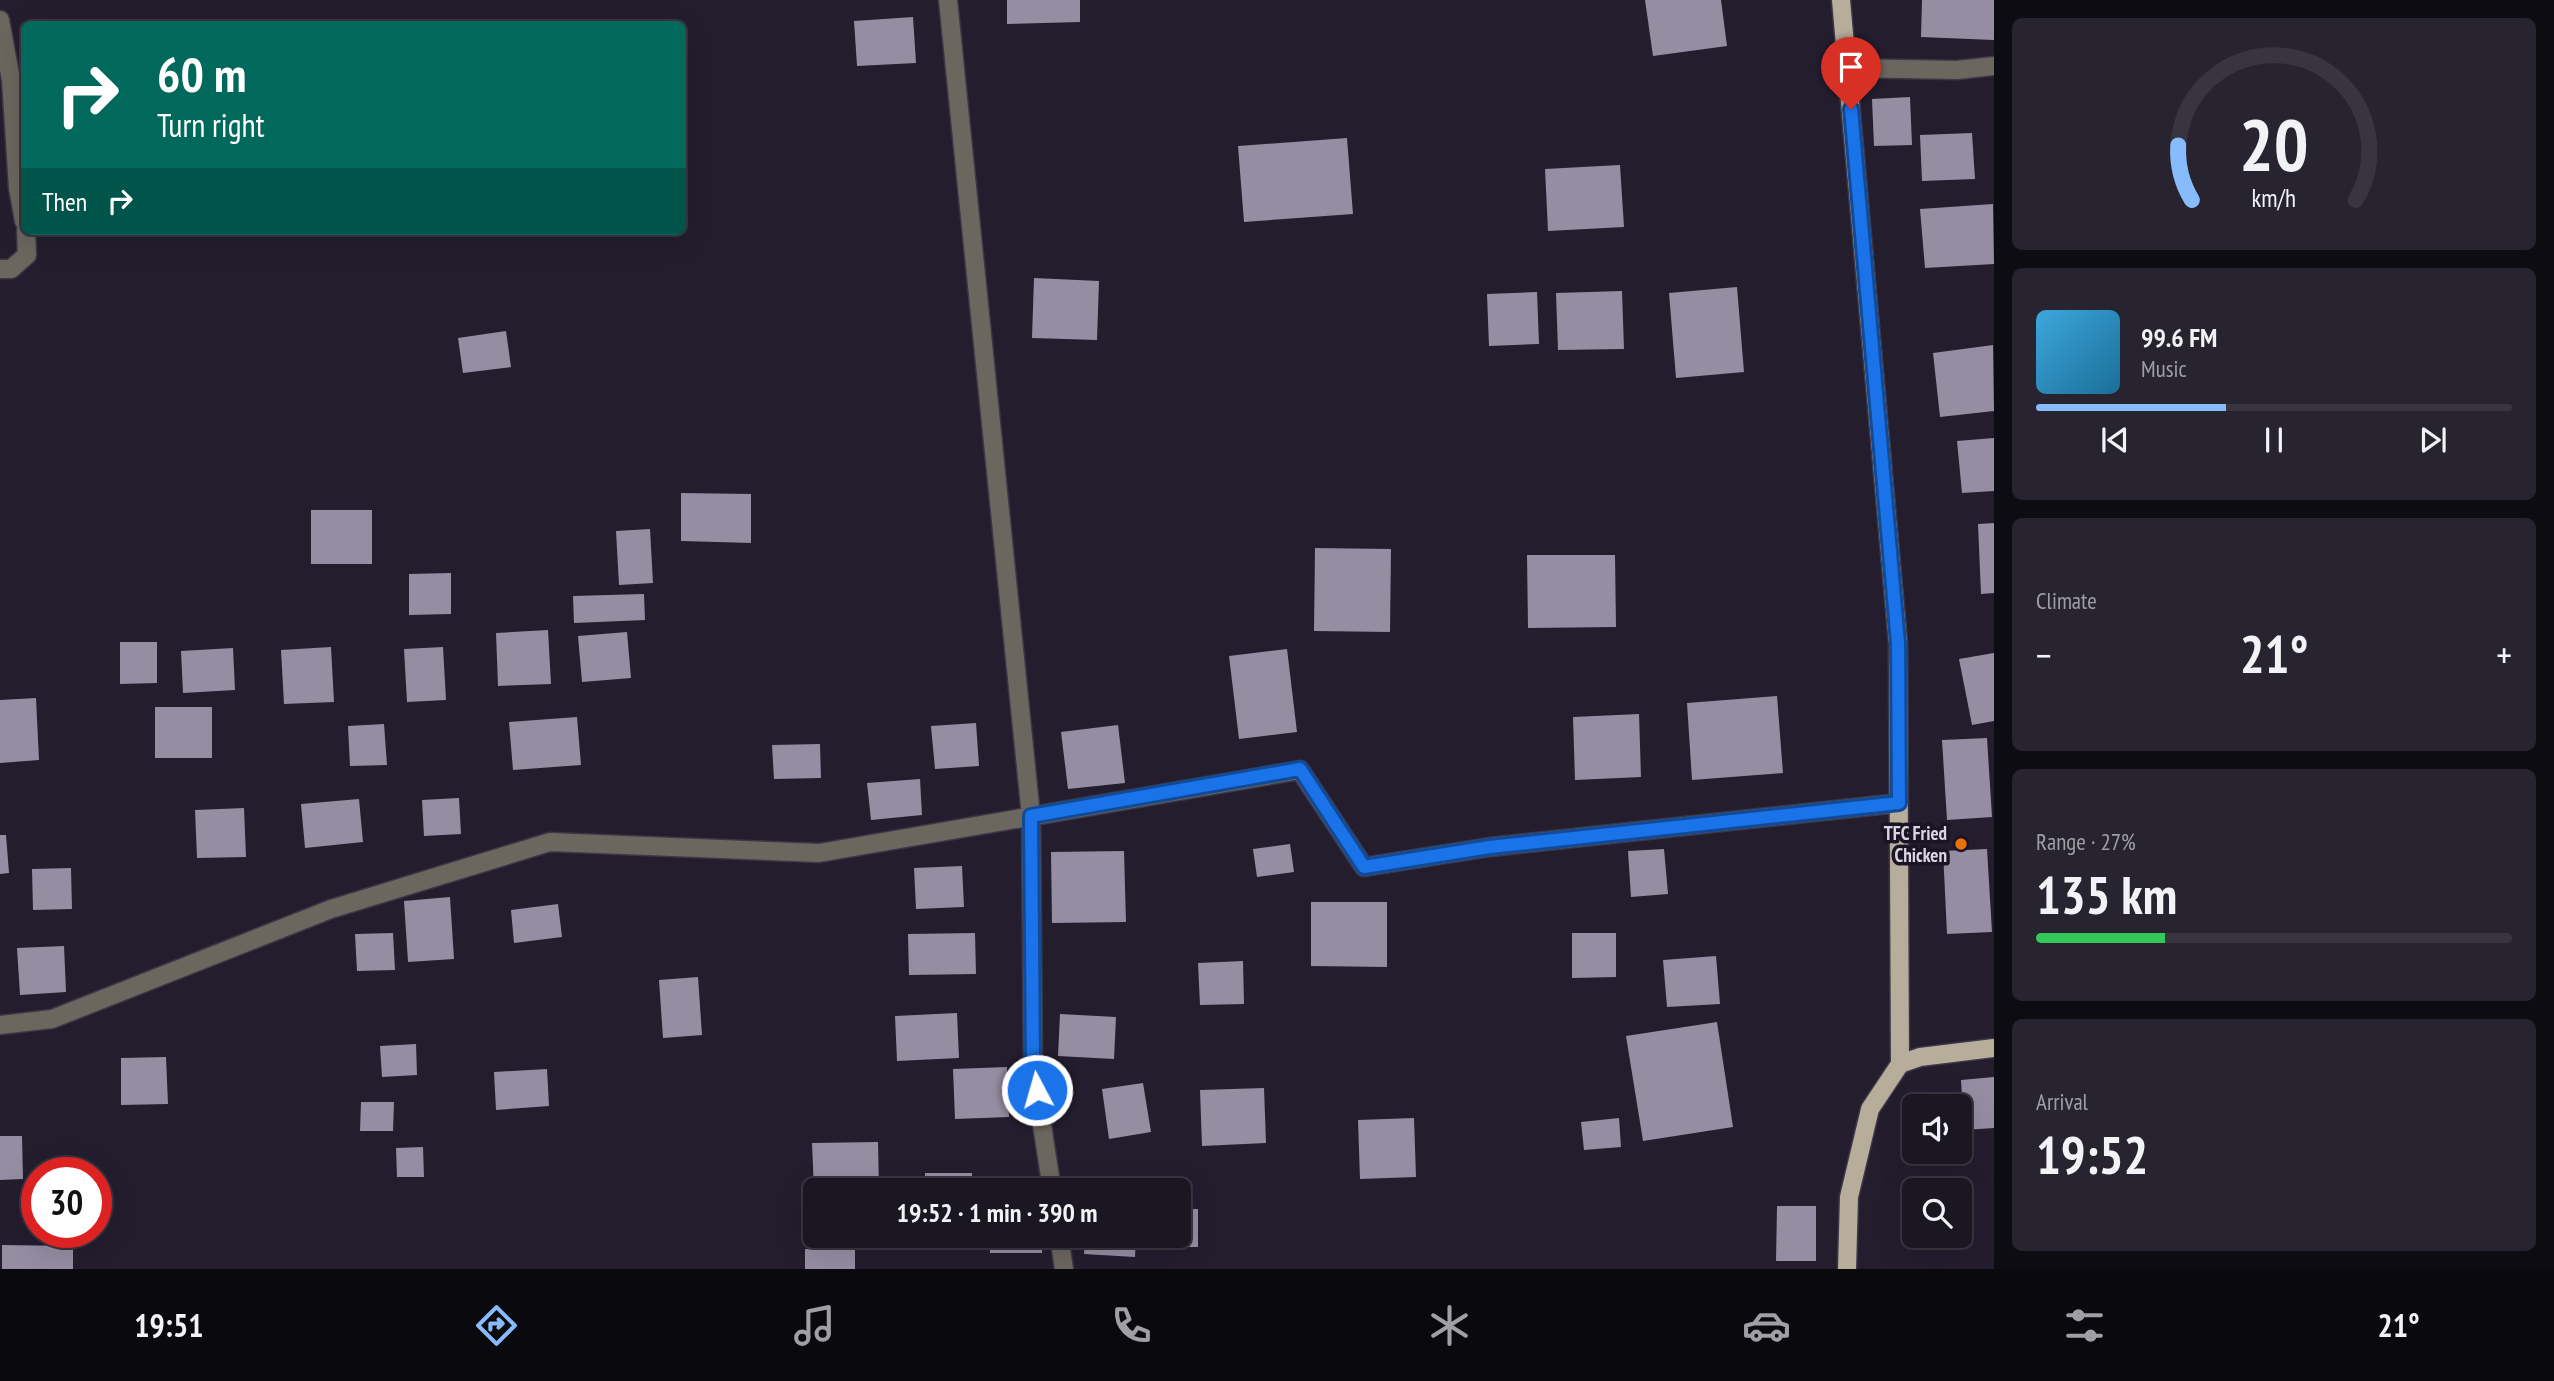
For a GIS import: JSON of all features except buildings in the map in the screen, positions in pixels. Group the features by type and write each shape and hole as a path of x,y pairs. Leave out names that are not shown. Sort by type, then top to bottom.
{"main road":[{"path":"1841,0 1898,643 1900,1064"},
{"path":"1847,1269 1849,1197 1870,1109 1884,1085 1900,1064 1932,1055 1994,1048"}],"street":[{"path":"948,0 1031,816 1033,1066 1050,1178"},
{"path":"0,20 11,80 21,204"},
{"path":"1847,68 1956,70 1994,66"},
{"path":"0,269 11,269 27,256 26,235"},
{"path":"0,1025 52,1019 331,909 550,842 819,853 1300,769 1364,867 1490,847 1899,803"},
{"path":"1061,1248 1064,1269"}],"place":[{"name":"TFC Fried Chicken","path":"1961,844"}],"route":[{"path":"1037,1090 1033,1066 1031,816 1300,769 1364,867 1490,847 1899,803 1898,643 1851,109"}]}
